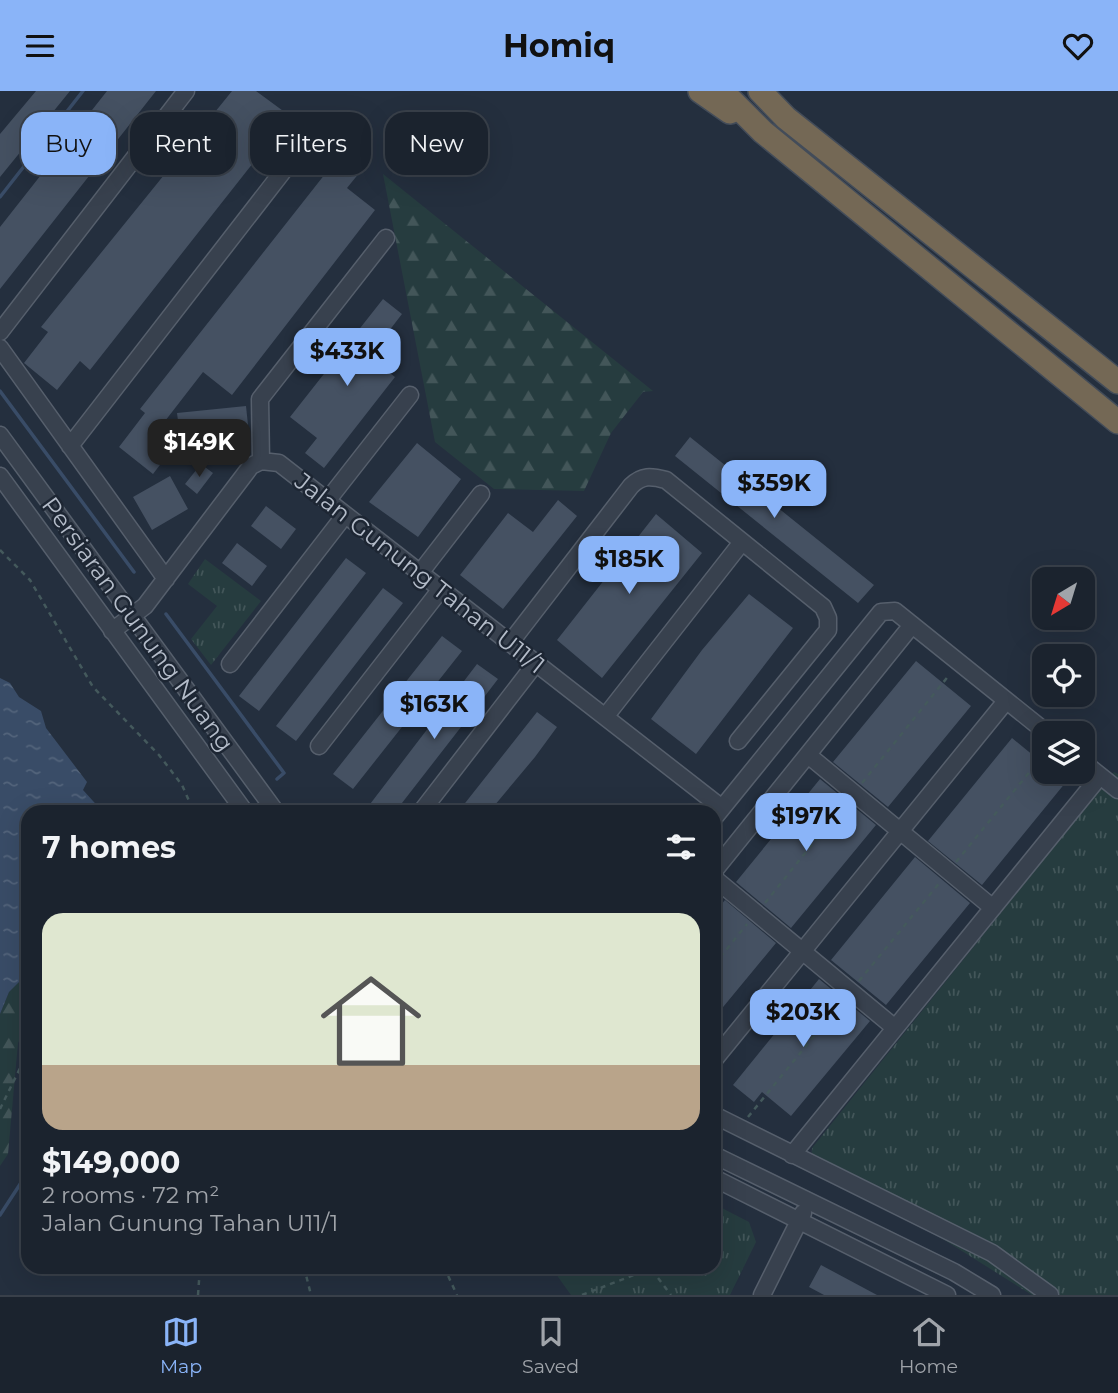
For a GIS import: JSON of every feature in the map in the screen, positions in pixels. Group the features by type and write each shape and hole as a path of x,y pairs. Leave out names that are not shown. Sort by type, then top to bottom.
{"highway":[{"path":"701,91 763,132"},
{"path":"722,91 763,132 1118,422"},
{"path":"760,91 786,118 1118,382"},
{"path":"776,91 863,164 925,227"}],"street":[{"path":"0,332 186,91"},
{"path":"70,446 279,175"},
{"path":"112,631 145,606 251,466 261,461 260,399 386,239"},
{"path":"0,348 166,579"},
{"path":"327,501 410,395"},
{"name":"Persiaran Gunung Nuang","path":"0,435 271,805"},
{"name":"Jalan Gunung Tahan U11/1","path":"261,461 279,463 605,717 709,805"},
{"name":"Persiaran Gunung Nuang","path":"0,476 240,805"},
{"path":"510,643 640,478 666,480 823,607 828,618 828,630 738,741"},
{"path":"420,573 481,494"},
{"path":"230,664 345,515"},
{"path":"605,717 742,542"},
{"path":"319,746 441,589"},
{"path":"721,809 881,612 888,609 895,611 1032,721"},
{"path":"721,862 912,625"},
{"path":"426,805 536,663"},
{"path":"721,1051 1006,701"},
{"path":"808,755 993,908"},
{"path":"792,1154 993,908 1109,783 1095,772"},
{"path":"721,884 895,1028"},
{"path":"721,1119 992,1253 1050,1295"},
{"path":"721,1158 954,1272 992,1295"},
{"path":"721,1182 947,1295"},
{"path":"762,1295 809,1201"}],"path":[{"path":"0,549 30,580 93,687 159,755 182,785 191,805"},
{"path":"721,956 960,663"},
{"path":"739,1128 1032,769"},
{"path":"0,1109 21,1066"},
{"path":"198,1295 200,1274"},
{"path":"306,1274 311,1295"},
{"path":"447,1274 457,1295"},
{"path":"582,1295 636,1274"},
{"path":"655,1274 671,1295"}],"green space":[{"path":"383,174 653,391 643,392 611,433 584,491 494,489 435,442"},
{"path":"205,559 261,601 211,665 191,639 217,606 188,584"},
{"path":"1114,772 1118,774 1118,1295 1032,1295 938,1236 811,1171 812,1148"},
{"path":"21,980 21,1037 18,1043 8,1154 0,1166 0,1014 9,992"},
{"path":"721,1208 749,1222 756,1242 730,1295 571,1295 556,1274 721,1274"}],"water":[{"path":"0,678 10,683 19,697 41,711 46,728 87,782 83,790 97,805 21,805 21,980 9,992 0,1014"}],"building":[{"path":"36,91 70,91 53,112 21,112 21,151 0,177 0,134"},
{"path":"107,91 156,91 139,112 130,112 130,124 116,142 116,112 90,112"},
{"path":"232,91 256,91 285,112 250,112 250,167 90,370 80,361 57,390 24,363 48,332 41,327 164,175 236,175 236,112 215,112"},
{"path":"41,175 90,175 0,289 0,227"},
{"path":"324,175 358,175 347,188 375,210 232,395 203,372 155,434 173,448 153,474 119,447 145,413 140,409"},
{"path":"383,299 402,314 369,357 395,377 324,468 305,453 317,438 290,417"},
{"path":"246,406 248,425 225,427 226,440 181,444 177,413"},
{"path":"690,437 874,585 858,603 675,456"},
{"path":"417,443 461,479 418,537 369,502"},
{"path":"201,464 213,473 197,494 185,484"},
{"path":"170,476 188,509 152,530 133,497"},
{"path":"558,500 577,516 503,609 460,575 508,513 533,532"},
{"path":"266,506 296,529 281,549 251,526"},
{"path":"656,514 702,553 602,678 557,640"},
{"path":"237,543 267,566 252,586 222,563"},
{"path":"346,558 366,573 259,711 239,696"},
{"path":"383,588 403,603 296,741 276,726"},
{"path":"749,594 793,628 696,754 651,719 702,650"},
{"path":"442,636 462,651 353,789 333,774"},
{"path":"916,661 971,706 888,807 833,762"},
{"path":"477,664 498,679 400,805 369,805"},
{"path":"537,712 557,727 495,805 464,805"},
{"path":"1012,738 1032,754 1032,784 1064,784 982,885 928,841"},
{"path":"820,779 876,825 791,928 736,882"},
{"path":"915,857 970,903 886,1005 831,960"},
{"path":"725,900 776,943 721,1010 721,905"},
{"path":"819,979 870,1021 791,1116 762,1092 754,1102 733,1085"},
{"path":"821,1265 877,1295 824,1295 809,1287"}],"waterway":[{"path":"0,197 83,91"},
{"path":"0,391 134,572"},
{"path":"166,614 284,773 277,779"},
{"path":"0,1215 21,1183"}]}
